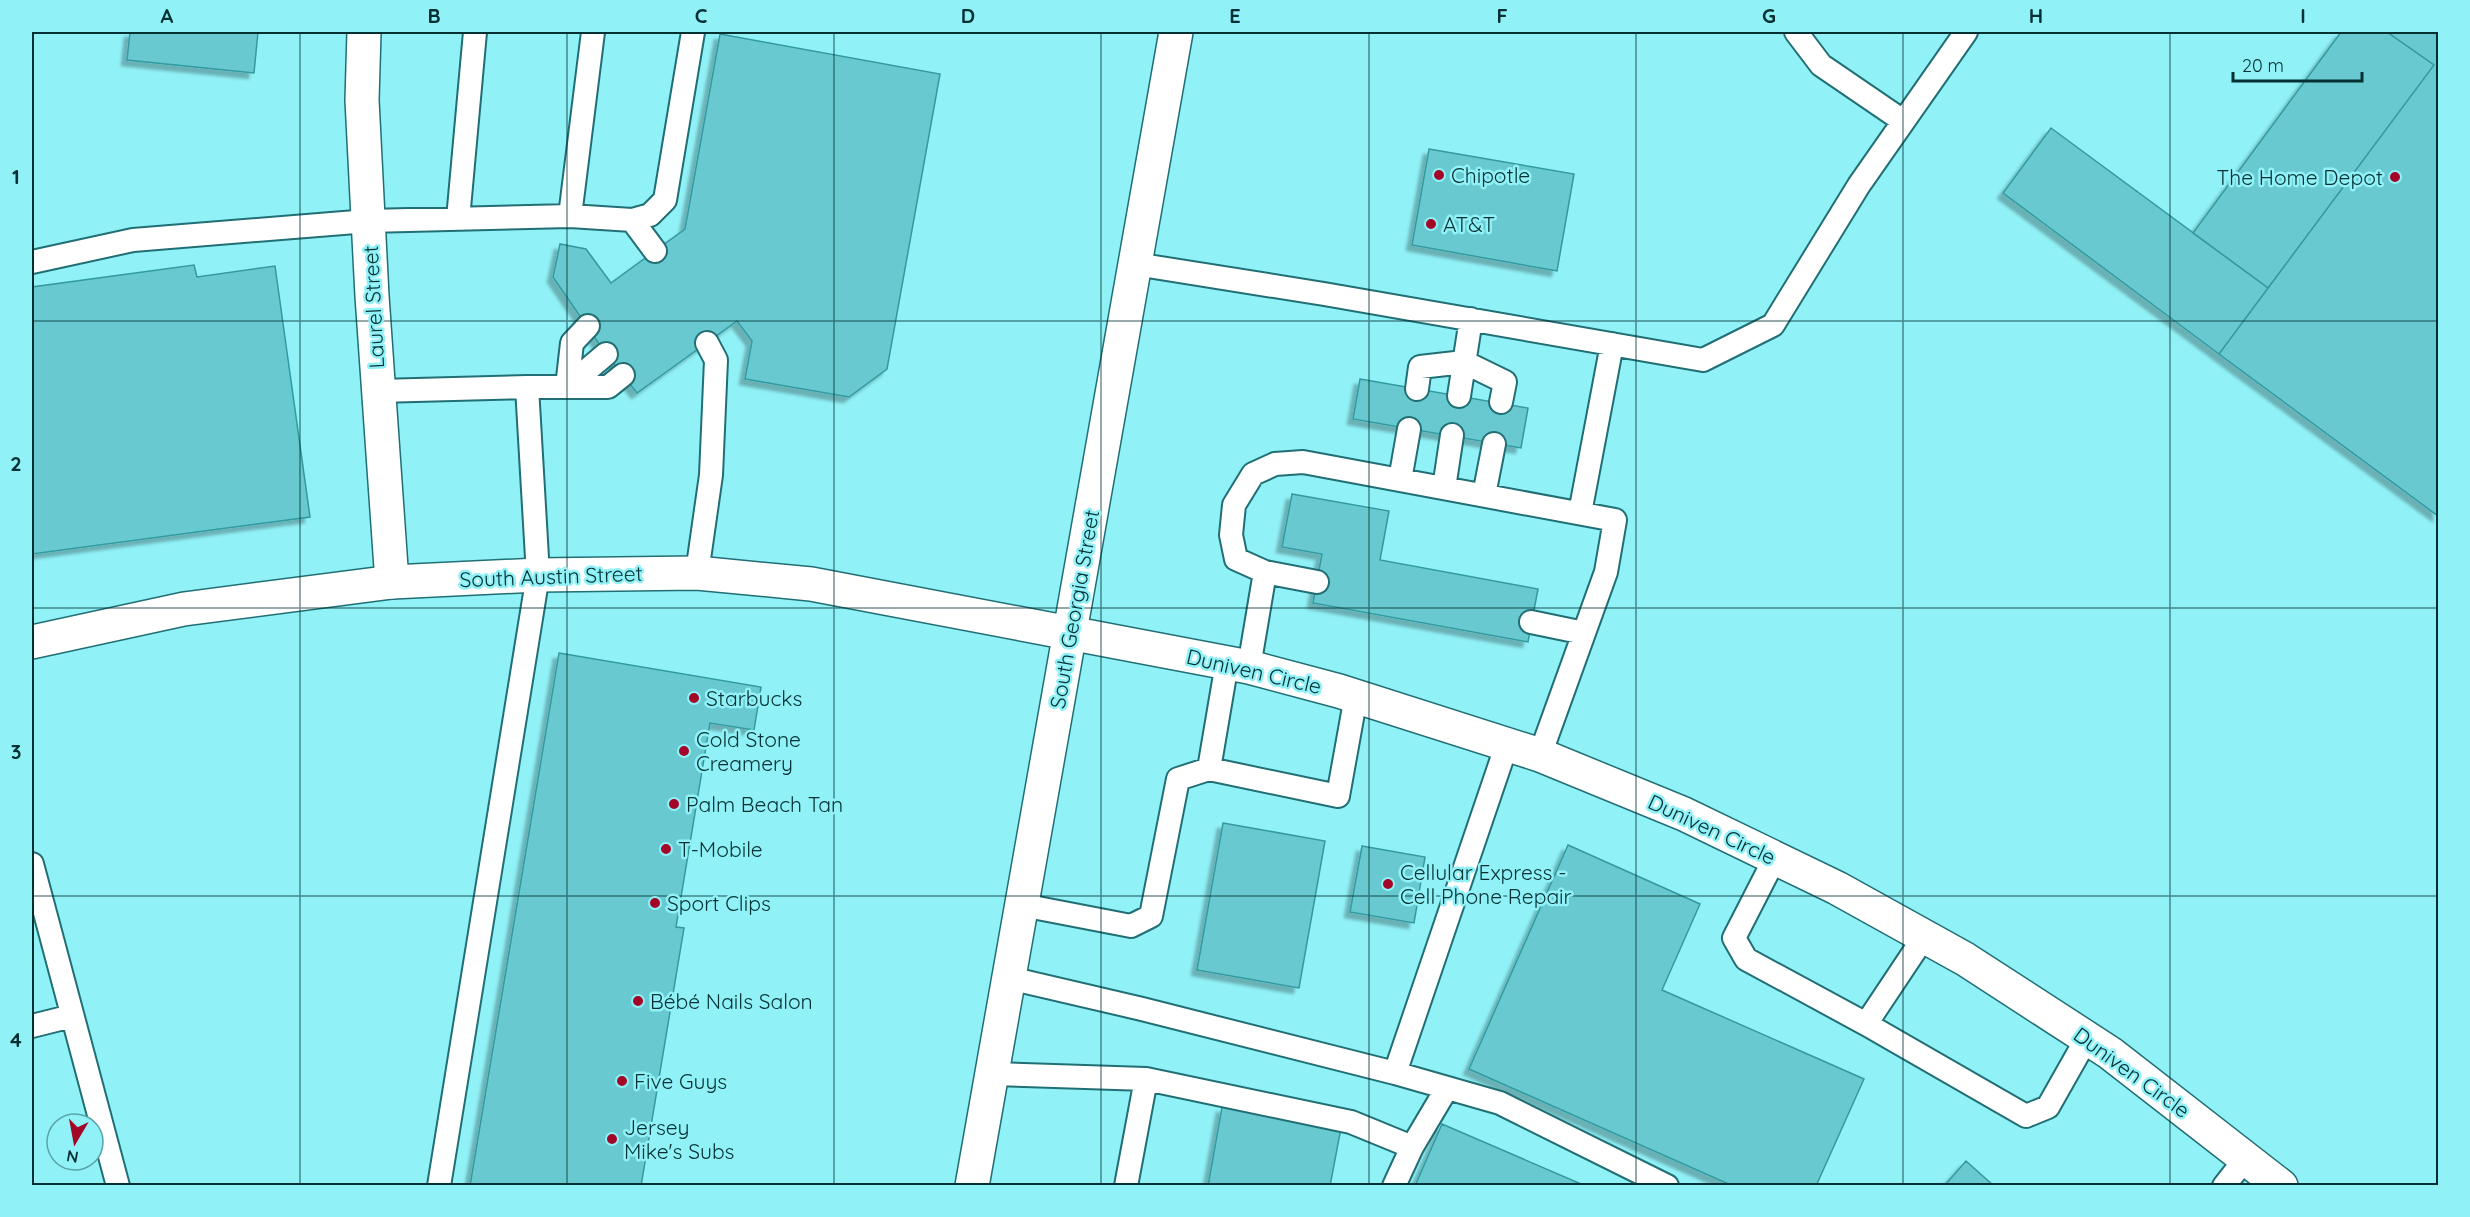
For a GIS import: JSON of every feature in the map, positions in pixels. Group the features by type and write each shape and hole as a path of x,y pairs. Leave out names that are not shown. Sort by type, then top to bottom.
{"street":[{"name":"Laurel Street","path":"364,32 362,100 368,221 392,582"},
{"name":"South Georgia Street","path":"972,1185 1176,32"},
{"name":"South Austin Street","path":"32,642 184,609 392,582 538,574 697,573 811,584 1070,632"},
{"name":"Duniven Circle","path":"1070,632 1238,665 1356,696 1540,755 1684,814 1837,888 1965,959 2110,1053 2281,1185"}],"lane":[{"path":"458,219 475,32"},
{"path":"570,216 593,32"},
{"path":"32,262 133,240 368,221 570,216 632,220 650,215 665,201 693,32"},
{"path":"1796,32 1821,65 1903,121"},
{"path":"1135,264 1471,319 1702,360 1773,325 1859,185 1966,32"},
{"path":"632,220 655,251"},
{"path":"1459,396 1471,319"},
{"path":"567,387 572,342 588,326"},
{"path":"697,573 711,476 716,360 707,343"},
{"path":"1580,513 1611,344"},
{"path":"567,387 606,354"},
{"path":"1417,389 1420,367 1464,362 1505,382 1502,402"},
{"path":"378,391 608,387 623,375"},
{"path":"439,1185 538,574 527,387"},
{"path":"1400,480 1409,429"},
{"path":"1443,488 1452,435"},
{"path":"1484,495 1494,444"},
{"path":"1317,582 1265,572 1236,559 1230,535 1234,505 1253,474 1275,464 1303,462 1616,520 1606,572 1540,755"},
{"path":"1209,770 1265,572"},
{"path":"1532,622 1584,633"},
{"path":"1022,905 1131,926 1151,915 1178,779 1209,770 1338,796 1356,696"},
{"path":"1395,1073 1507,744"},
{"path":"1775,858 1734,938 1746,959 1866,1024 2026,1116 2048,1107 2087,1038"},
{"path":"32,864 118,1185"},
{"path":"1866,1024 1924,937"},
{"path":"1009,978 1142,1008 1395,1073 1500,1103 1667,1185"},
{"path":"32,1026 72,1016"},
{"path":"992,1074 1146,1080 1351,1122 1412,1147"},
{"path":"1126,1185 1146,1080"},
{"path":"1394,1185 1412,1147 1447,1088"},
{"path":"2224,1185 2246,1158"}],"building":[{"path":"130,32 258,32 254,73 127,60"},
{"path":"2341,32 2387,32 2434,65 2268,288 2193,233"},
{"name":"The Home Depot","path":"2387,32 2438,32 2438,516 2219,354 2434,65"},
{"path":"720,34 940,74 887,369 849,397 745,379 752,341 737,321 637,393 606,354 553,277 560,244 586,249 611,283 685,229"},
{"path":"2051,128 2268,288 2219,354 2003,193"},
{"path":"1429,149 1574,174 1557,271 1412,245"},
{"path":"194,265 197,277 275,266 310,517 32,554 32,287"},
{"path":"1360,379 1528,408 1521,448 1353,419"},
{"path":"1292,494 1389,511 1380,560 1538,589 1528,642 1313,603 1322,554 1282,547"},
{"path":"559,653 761,687 754,730 710,723 676,927 684,928 641,1186 470,1186"},
{"path":"1223,823 1325,841 1299,988 1197,970"},
{"path":"1568,845 1700,904 1662,990 1864,1079 1816,1186 1733,1186 1469,1069"},
{"name":"Cellular Express - Cell Phone Repair","path":"1362,846 1425,857 1414,923 1350,912"},
{"path":"1222,1107 1341,1128 1330,1186 1208,1186"},
{"path":"1442,1124 1581,1184 1415,1186"},
{"path":"1966,1161 1994,1186 1944,1186"}],"place":[{"name":"Chipotle","path":"1439,175"},
{"name":"The Home Depot","path":"2395,177"},
{"name":"AT&T","path":"1431,224"},
{"name":"Starbucks","path":"694,698"},
{"name":"Cold Stone Creamery","path":"684,751"},
{"name":"Palm Beach Tan","path":"674,804"},
{"name":"T-Mobile","path":"666,849"},
{"name":"Cellular Express - Cell Phone Repair","path":"1388,884"},
{"name":"Sport Clips","path":"655,903"},
{"name":"Bébé Nails Salon","path":"638,1001"},
{"name":"Five Guys","path":"622,1081"},
{"name":"Jersey Mike's Subs","path":"612,1139"}]}
